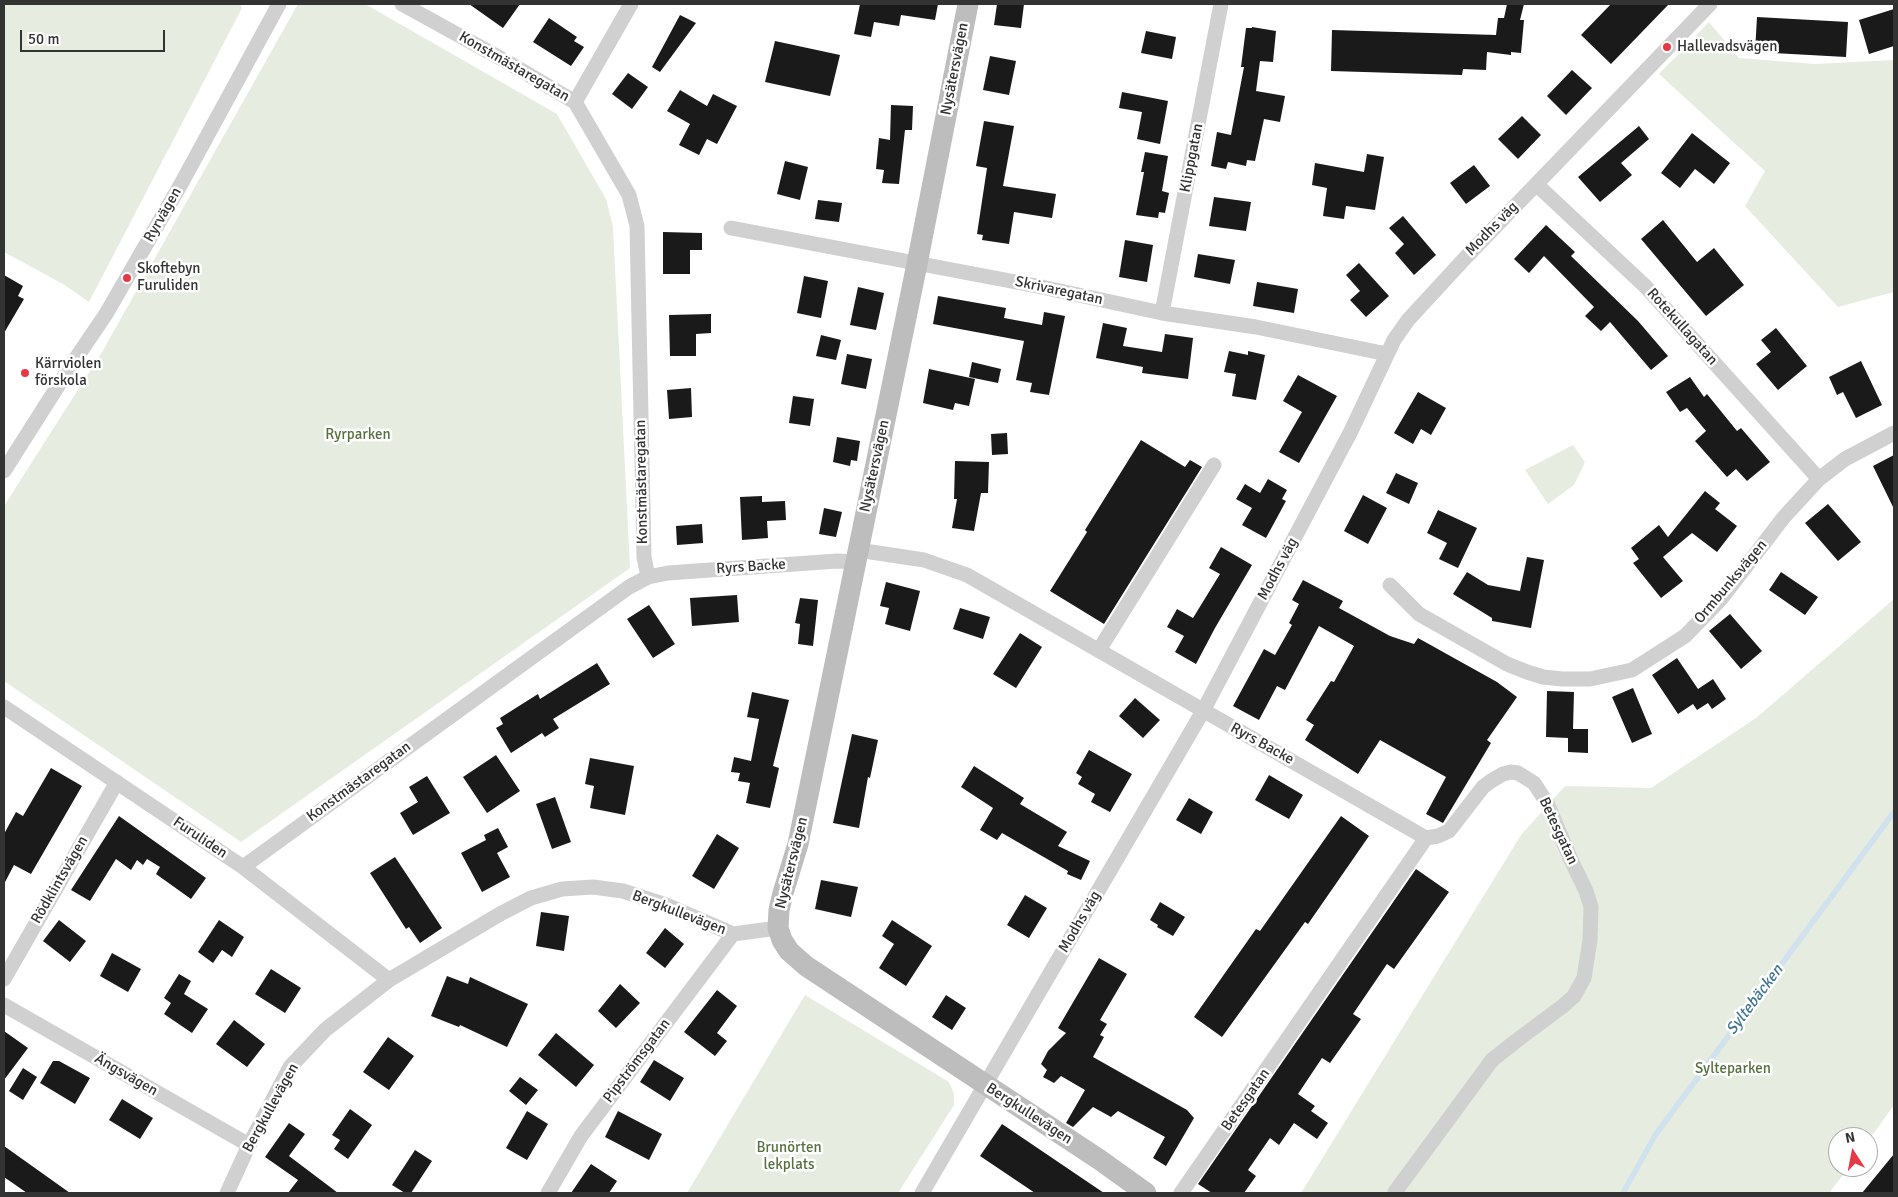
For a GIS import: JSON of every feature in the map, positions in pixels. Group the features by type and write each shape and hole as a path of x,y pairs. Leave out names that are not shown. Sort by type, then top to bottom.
{"street":[{"name":"Ryrvägen","path":"4,471 106,314 181,184 279,4"},
{"name":"Konstmästaregatan","path":"244,867 629,587 648,577 644,557 637,226 629,195 575,102 402,4"},
{"path":"575,102 631,4"},
{"name":"Nysätersvägen","path":"778,928 779,910 798,844 917,264 968,4"},
{"name":"Klippgatan","path":"1162,313 1221,4"},
{"name":"Modhs väg","path":"922,1193 1204,711 1351,431 1378,377 1387,354 1408,320 1710,4"},
{"name":"Rotekullagatan","path":"1536,184 1645,286 1819,479"},
{"name":"Skrivaregatan","path":"731,228 1037,286 1162,313 1256,327 1387,354"},
{"name":"Ormbunksvägen","path":"1390,585 1420,614 1507,664 1527,672 1543,677 1590,679 1632,670 1685,636 1721,599 1784,517 1819,479 1845,459 1894,432"},
{"path":"1099,650 1214,464"},
{"name":"Ryrs Backe","path":"648,577 668,572 857,556 924,560 967,575 1426,838"},
{"name":"Furuliden","path":"4,707 244,867 389,980"},
{"name":"Betesgatan","path":"1181,1193 1426,838 1450,831 1483,787 1498,776 1511,772 1518,773 1534,783 1546,803 1586,890 1591,907 1590,940 1584,978 1574,996 1564,1006 1492,1060 1395,1192"},
{"name":"Rödklintsvägen","path":"4,979 117,782"},
{"name":"Bergkullevägen","path":"227,1193 249,1145 290,1067 325,1030 359,1001 389,980 500,914 531,898 562,889 593,887 623,891 666,904 734,934 778,928 789,952 806,966 1100,1160 1146,1193"},
{"name":"Pipströmsgatan","path":"548,1193 581,1136 734,934"},
{"name":"Ängsvägen","path":"4,1005 249,1145"}],"green space":[{"path":"4,4 240,4 242,8 89,302 63,284 4,252"},
{"name":"Ryrparken","path":"298,4 365,4 557,114 606,199 613,227 630,568 241,842 4,681 4,506 102,352"},
{"path":"1709,22 1739,58 1815,64 1894,60 1894,292 1838,307 1745,206 1765,171 1659,74"},
{"path":"1573,445 1585,462 1574,485 1548,504 1525,470"},
{"name":"Sylteparken","path":"1894,599 1894,1105 1878,1127 1828,1127 1828,1177 1841,1177 1829,1193 1301,1193 1521,835 1565,786 1651,788 1756,718"},
{"name":"Brunörten lekplats","path":"805,995 949,1082 954,1094 954,1105 898,1193 687,1193"}],"building":[{"path":"469,4 520,4 503,28"},
{"path":"860,4 938,4 935,20 901,15 899,26 874,22 871,37 854,34"},
{"path":"997,4 1024,4 1021,28 994,25"},
{"path":"1507,4 1524,4 1520,20 1524,20 1521,53 1511,52 1511,55 1487,52 1486,70 1463,69 1462,75 1331,71 1332,30 1496,35 1498,18 1504,18"},
{"path":"1611,4 1669,4 1611,64 1581,35"},
{"path":"1894,9 1894,46 1869,54 1859,20"},
{"path":"680,15 696,23 660,72 652,67"},
{"path":"1757,17 1848,22 1846,57 1755,52"},
{"path":"549,18 577,37 574,41 584,47 571,66 533,42"},
{"path":"1252,27 1276,31 1273,62 1260,61 1256,91 1285,96 1280,122 1264,119 1255,161 1247,160 1246,166 1228,162 1226,169 1211,166 1217,132 1231,135 1244,67 1241,67 1246,28"},
{"path":"1146,31 1176,37 1172,59 1141,53"},
{"path":"775,41 840,55 830,96 765,82"},
{"path":"990,56 1016,61 1009,95 983,90"},
{"path":"1572,70 1592,88 1566,115 1547,96"},
{"path":"628,73 648,87 632,109 612,94"},
{"path":"680,90 707,106 713,94 737,106 717,144 707,139 699,155 679,145 690,124 667,111"},
{"path":"1122,92 1168,101 1160,144 1137,139 1142,112 1119,108"},
{"path":"891,105 913,106 912,130 905,130 899,184 882,183 884,170 876,169 879,138 890,140"},
{"path":"1522,116 1541,135 1518,159 1498,139"},
{"path":"984,121 1014,126 1003,186 1056,194 1052,218 1014,212 1009,244 982,240 983,235 977,234 987,168 976,166"},
{"path":"1639,126 1649,139 1621,163 1632,175 1600,202 1578,177"},
{"path":"1692,133 1730,163 1714,184 1695,169 1680,188 1661,173"},
{"path":"1145,152 1168,156 1162,191 1169,193 1165,213 1159,212 1158,218 1136,215 1144,172 1141,172"},
{"path":"1367,154 1384,157 1375,210 1346,206 1344,219 1323,216 1327,188 1312,185 1315,163 1364,172"},
{"path":"785,161 808,167 800,200 777,194"},
{"path":"1474,165 1490,186 1466,204 1450,183"},
{"path":"1214,197 1251,202 1246,231 1209,226"},
{"path":"818,200 842,203 839,222 815,219"},
{"path":"1403,216 1436,255 1414,275 1395,253 1404,244 1389,228"},
{"path":"1663,220 1697,262 1714,248 1744,285 1706,316 1641,239"},
{"path":"1546,225 1575,252 1571,256 1638,321 1668,356 1651,370 1610,322 1601,331 1585,316 1594,307 1544,256 1529,273 1514,259"},
{"path":"663,232 702,233 702,250 690,250 690,274 663,274"},
{"path":"1125,240 1153,245 1147,282 1119,277"},
{"path":"1198,254 1235,260 1230,284 1194,277"},
{"path":"1359,263 1389,296 1366,317 1350,300 1360,291 1346,275"},
{"path":"4,275 23,286 18,296 24,299 4,333"},
{"path":"804,276 828,281 821,318 797,313"},
{"path":"1257,282 1298,289 1294,313 1253,306"},
{"path":"858,287 884,293 876,330 850,325"},
{"path":"938,296 1006,308 1004,318 1042,325 1044,312 1065,316 1049,395 1030,392 1032,383 1016,380 1024,341 933,324"},
{"path":"711,314 711,333 696,334 696,356 670,356 669,315"},
{"path":"1103,323 1127,328 1123,346 1162,352 1165,334 1193,338 1188,379 1142,373 1143,367 1096,358"},
{"path":"1776,328 1807,366 1778,390 1756,364 1771,352 1761,340"},
{"path":"821,335 841,340 836,360 816,356"},
{"path":"1229,351 1248,355 1248,351 1265,355 1256,400 1232,396 1236,374 1224,372"},
{"path":"847,354 872,359 866,389 841,384"},
{"path":"1861,361 1882,405 1856,418 1843,392 1837,395 1829,377"},
{"path":"972,362 1001,369 998,383 969,377"},
{"path":"929,369 975,379 969,406 955,403 953,410 923,403"},
{"path":"1298,375 1337,396 1299,463 1279,452 1302,412 1283,401"},
{"path":"1690,377 1704,397 1707,394 1737,431 1741,428 1770,462 1747,481 1736,469 1727,477 1695,441 1706,431 1687,408 1680,412 1666,392"},
{"path":"691,388 692,417 669,419 667,390"},
{"path":"1418,392 1446,408 1431,435 1421,429 1413,444 1394,433"},
{"path":"793,396 814,399 810,426 789,423"},
{"path":"1007,433 1008,454 992,455 991,434"},
{"path":"837,437 860,441 857,461 851,460 850,466 833,462"},
{"path":"1141,440 1185,467 1190,460 1202,467 1104,624 1050,591 1087,532 1085,530"},
{"path":"1894,455 1894,509 1873,466"},
{"path":"955,461 989,462 988,493 981,493 974,531 952,528 957,499 954,499"},
{"path":"1396,473 1418,483 1409,504 1386,493"},
{"path":"1268,479 1287,490 1282,499 1286,501 1266,538 1242,525 1252,508 1236,499 1245,484 1260,493"},
{"path":"1705,491 1720,503 1715,509 1737,526 1717,552 1692,533 1663,557 1683,581 1661,598 1633,563 1639,559 1631,548 1659,525 1668,537"},
{"path":"1363,495 1387,508 1368,544 1344,531"},
{"path":"762,496 762,502 785,501 786,520 767,521 768,538 742,540 740,497"},
{"path":"1828,504 1861,542 1838,561 1805,523"},
{"path":"824,508 842,512 836,537 819,534"},
{"path":"1438,510 1477,528 1458,568 1439,559 1447,543 1427,533"},
{"path":"702,524 703,543 677,545 676,526"},
{"path":"1221,547 1252,565 1196,664 1175,652 1184,636 1167,627 1177,609 1193,618 1220,574 1209,568"},
{"path":"1527,557 1544,560 1531,628 1492,621 1492,618 1453,594 1467,572 1488,585 1520,591"},
{"path":"1781,572 1818,597 1805,615 1769,590"},
{"path":"1303,580 1343,601 1339,608 1390,636 1414,644 1418,638 1497,682 1517,697 1487,740 1491,743 1443,823 1426,814 1446,777 1380,740 1358,774 1305,740 1314,725 1306,720 1331,681 1334,682 1354,646 1319,626 1285,690 1277,686 1259,720 1233,706 1264,649 1275,655 1292,625 1289,623 1299,604 1292,600"},
{"path":"886,582 920,591 910,631 885,624 889,608 880,606"},
{"path":"737,595 739,622 692,626 690,598"},
{"path":"800,598 818,600 813,646 798,644 800,624 795,623"},
{"path":"649,605 675,644 653,658 627,619"},
{"path":"960,608 990,617 983,639 953,629"},
{"path":"1730,614 1762,651 1741,669 1709,631"},
{"path":"1020,633 1042,647 1016,688 993,674"},
{"path":"1677,658 1698,689 1713,679 1726,699 1712,709 1708,703 1697,710 1693,704 1678,714 1652,675"},
{"path":"597,663 610,684 553,719 559,728 545,737 542,733 511,753 496,728 503,724 500,718 538,694 540,699"},
{"path":"1633,688 1652,734 1632,743 1612,697"},
{"path":"1547,691 1574,692 1573,729 1588,729 1588,753 1568,752 1568,738 1546,737"},
{"path":"752,692 789,700 773,766 779,768 770,808 746,803 750,783 738,781 740,773 731,772 734,757 751,761 759,719 747,717"},
{"path":"1135,698 1160,720 1143,738 1119,716"},
{"path":"852,734 878,740 870,778 868,777 859,828 833,823"},
{"path":"1089,750 1132,774 1110,812 1091,802 1095,794 1078,784 1082,777 1076,773"},
{"path":"496,755 520,791 487,813 463,777"},
{"path":"590,758 634,766 625,815 590,808 594,786 585,784"},
{"path":"974,766 1024,798 1020,804 1067,832 1058,846 1090,861 1081,880 1067,874 1068,871 1002,833 997,840 980,830 993,808 961,787"},
{"path":"51,768 82,786 31,874 14,865 4,884 4,834 16,812 23,816"},
{"path":"1269,775 1303,795 1289,819 1255,800"},
{"path":"427,776 450,813 413,835 400,813 418,802 409,787"},
{"path":"555,797 571,842 552,849 536,804"},
{"path":"1189,798 1213,812 1201,834 1176,820"},
{"path":"119,816 206,878 191,899 156,874 160,867 147,859 143,865 137,860 131,870 116,859 90,901 71,890"},
{"path":"1341,816 1369,836 1308,924 1305,922 1222,1037 1194,1017 1256,929 1260,931"},
{"path":"498,828 508,847 497,853 510,877 482,892 461,853 486,840 484,835"},
{"path":"717,834 739,848 714,889 692,876"},
{"path":"395,857 442,928 420,943 409,927 406,929 370,873"},
{"path":"1416,869 1449,892 1394,969 1387,964 1353,1014 1361,1019 1330,1063 1322,1058 1298,1094 1315,1106 1311,1111 1328,1123 1317,1139 1294,1123 1279,1145 1270,1138 1248,1170 1256,1176 1244,1193 1212,1193 1198,1184"},
{"path":"821,880 858,887 851,917 815,909"},
{"path":"1025,895 1047,908 1029,938 1007,925"},
{"path":"1160,902 1185,917 1173,936 1157,927 1158,925 1150,920"},
{"path":"541,912 569,916 564,951 536,946"},
{"path":"59,920 86,941 70,962 43,941"},
{"path":"219,920 244,937 232,957 222,950 213,963 198,952"},
{"path":"892,920 932,946 906,986 879,968 894,944 882,936"},
{"path":"665,928 684,944 665,968 646,953"},
{"path":"112,953 141,969 128,992 100,976"},
{"path":"1099,958 1127,974 1100,1020 1107,1024 1100,1035 1104,1037 1093,1057 1187,1110 1194,1118 1166,1166 1153,1158 1165,1137 1118,1111 1111,1117 1093,1107 1073,1127 1066,1123 1085,1090 1061,1076 1054,1083 1043,1077 1047,1070 1041,1064 1048,1051 1066,1033 1058,1028"},
{"path":"271,969 301,988 285,1013 255,994"},
{"path":"179,974 191,981 184,994 208,1009 192,1033 164,1014 171,1003 164,998"},
{"path":"447,976 468,984 470,977 528,1004 507,1047 460,1025 459,1027 431,1016"},
{"path":"620,984 640,1003 616,1028 598,1011"},
{"path":"717,990 737,1006 717,1033 727,1041 715,1056 684,1032"},
{"path":"946,995 966,1008 952,1030 932,1017"},
{"path":"234,1020 265,1044 247,1067 216,1044"},
{"path":"4,1031 28,1048 4,1080"},
{"path":"556,1033 594,1065 576,1087 538,1055"},
{"path":"388,1037 414,1056 389,1090 363,1072"},
{"path":"654,1060 684,1078 670,1101 640,1082"},
{"path":"53,1061 59,1061 90,1078 75,1104 40,1083"},
{"path":"23,1068 37,1077 23,1100 9,1091"},
{"path":"520,1077 538,1090 526,1105 509,1091"},
{"path":"122,1099 153,1118 140,1139 109,1120"},
{"path":"350,1109 372,1125 348,1159 334,1149 340,1140 332,1135"},
{"path":"527,1111 548,1124 527,1160 506,1148"},
{"path":"618,1111 662,1134 649,1160 605,1137"},
{"path":"289,1123 305,1134 289,1156 338,1193 288,1193 298,1180 265,1157"},
{"path":"1002,1124 1104,1193 1035,1193 980,1156"},
{"path":"4,1146 70,1193 27,1193 4,1177"},
{"path":"415,1150 432,1161 411,1193 405,1193 392,1185"},
{"path":"1894,1154 1894,1193 1862,1193 1875,1177 1878,1177 1878,1174"},
{"path":"591,1164 617,1181 609,1193 571,1193"}],"waterway":[{"name":"Syltebäcken","path":"1623,1193 1656,1134 1894,812"}],"place":[{"name":"Hallevadsvägen","path":"1667,47"},
{"name":"Skoftebyn Furuliden","path":"127,278"},
{"name":"Kärrviolen förskola","path":"25,373"}]}
